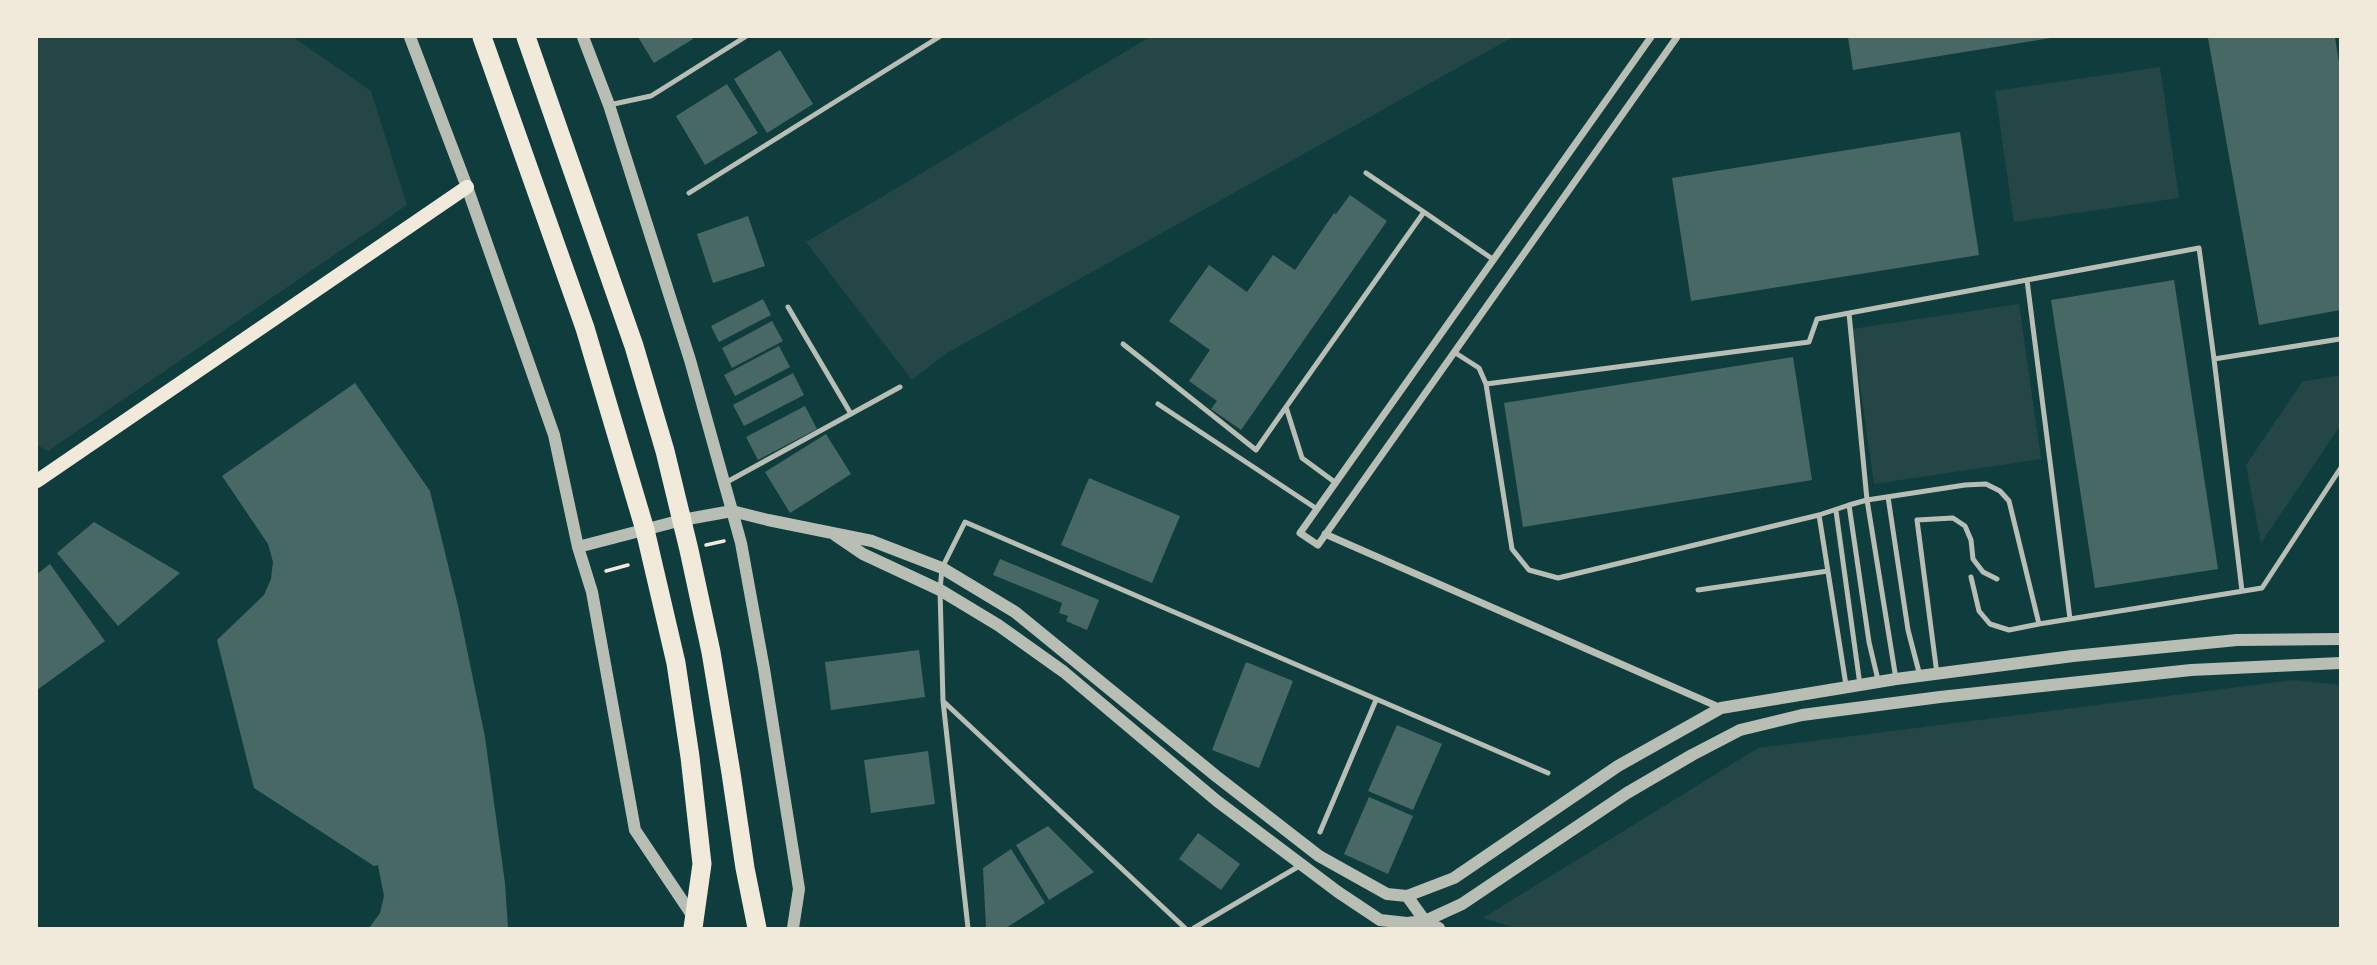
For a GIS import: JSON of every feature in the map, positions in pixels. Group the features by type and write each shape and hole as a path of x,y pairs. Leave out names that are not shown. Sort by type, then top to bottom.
{"highway":[{"path":"482,37 585,328 645,530 676,663 690,757 702,864 693,923"},
{"path":"526,37 634,346 665,451 710,652 757,928"}],"main road":[{"path":"37,481 467,187"}],"street":[{"path":"410,37 467,187 554,435 578,547 592,592 635,830 693,923"},
{"path":"583,37 609,105 690,360 741,543 799,889 793,928"},
{"path":"1651,37 1300,533 1318,545 1677,37"},
{"path":"578,547 682,520 732,511 872,541 942,568 1015,612 1319,856 1387,894 1406,896 1454,878 1618,766 1721,708 1896,679 2073,656 2237,640 2340,639"},
{"path":"1325,534 1721,708"},
{"path":"835,535 863,554 940,590 998,625 1064,672 1231,812 1301,865 1381,920 1408,923 1425,921 1462,904 1627,793 1740,730 1802,715 1940,697 2191,670 2340,663"},
{"path":"1838,711 1841,688"},
{"path":"1231,812 1244,798"},
{"path":"1406,896 1425,921 1439,928"}],"lane":[{"path":"609,105 651,96 745,37"},
{"path":"689,193 939,37"},
{"path":"1366,173 1494,260"},
{"path":"1247,463 1424,212"},
{"path":"1486,384 1809,342 1817,319 2199,248 2242,592"},
{"path":"2027,280 2070,619"},
{"path":"788,307 851,414"},
{"path":"1849,313 1867,500 1896,679"},
{"path":"2214,359 2340,339"},
{"path":"1123,344 1256,450"},
{"path":"1454,352 1479,368 1486,384 1512,549 1529,570 1558,578 1836,511 1867,500 1986,484 2000,491 2009,501 2039,624"},
{"path":"724,484 901,387"},
{"path":"1158,404 1317,509"},
{"path":"1286,407 1302,458 1336,483"},
{"path":"1971,577 1979,611 1990,624 2009,630 2262,588 2340,469"},
{"path":"1888,497 1908,630 1921,676"},
{"path":"1849,505 1869,642 1879,683"},
{"path":"1836,511 1860,685"},
{"path":"1819,515 1841,688"},
{"path":"1937,674 1917,520 1953,518 1965,526 1973,559 1983,572 1997,579"},
{"path":"968,928 943,701 940,590 942,568 965,522 1548,773"},
{"path":"1698,590 1828,571"},
{"path":"943,701 1185,928"},
{"path":"1320,832 1376,701"},
{"path":"1194,928 1301,865"}],"path":[{"path":"706,545 724,541"},
{"path":"606,571 628,565"}],"shaded area":[{"path":"37,37 293,37 371,91 407,205 48,451 37,445"},
{"path":"1150,37 1513,37 947,353 912,380 806,242"},
{"path":"2160,67 2179,198 2014,222 1995,91"},
{"path":"2019,304 2041,459 1874,484 1852,329"},
{"path":"2340,375 2340,426 2261,543 2246,465 2302,382"},
{"path":"2294,680 2340,685 2340,928 1515,928 1483,918 1758,748"}],"building":[{"path":"638,37 691,37 693,39 654,63"},
{"path":"1848,37 2051,37 2051,38 1853,70"},
{"path":"2335,37 2340,69 2340,310 2259,325 2208,38"},
{"path":"780,50 813,104 767,133 734,79"},
{"path":"727,84 758,133 705,165 676,116"},
{"path":"1960,132 1979,255 1691,301 1672,178"},
{"path":"1350,195 1387,221 1241,430 1211,409 1217,401 1189,381 1210,350 1169,321 1209,265 1247,292 1273,255 1295,270 1334,213 1336,214"},
{"path":"748,216 765,266 713,283 697,234"},
{"path":"2174,280 2218,569 2095,588 2051,300"},
{"path":"763,299 771,315 719,342 711,326"},
{"path":"772,321 783,341 732,368 722,348"},
{"path":"779,346 790,367 735,396 724,375"},
{"path":"1793,357 1812,480 1523,527 1504,403"},
{"path":"793,373 804,395 744,426 733,405"},
{"path":"355,383 430,491 458,606 485,737 505,883 508,928 369,928 380,913 384,896 378,865 374,866 254,788 217,640 264,595 271,579 273,562 268,544 222,476"},
{"path":"805,406 817,429 758,460 746,437"},
{"path":"826,434 851,474 790,513 765,472"},
{"path":"1089,478 1180,516 1152,583 1061,545"},
{"path":"94,522 180,573 118,626 57,553"},
{"path":"1000,559 1099,600 1087,630 1066,621 1068,616 1059,613 1062,603 993,575"},
{"path":"50,564 105,641 37,690 37,574"},
{"path":"919,650 925,697 831,710 825,662"},
{"path":"1246,662 1293,681 1259,768 1212,750"},
{"path":"1397,725 1442,744 1413,810 1368,791"},
{"path":"928,751 935,804 871,813 864,760"},
{"path":"1369,797 1413,816 1388,874 1344,854"},
{"path":"1048,826 1094,872 1049,900 1016,845"},
{"path":"1198,833 1240,864 1221,890 1179,859"},
{"path":"1011,849 1045,903 1006,928 986,928 983,868"}]}
